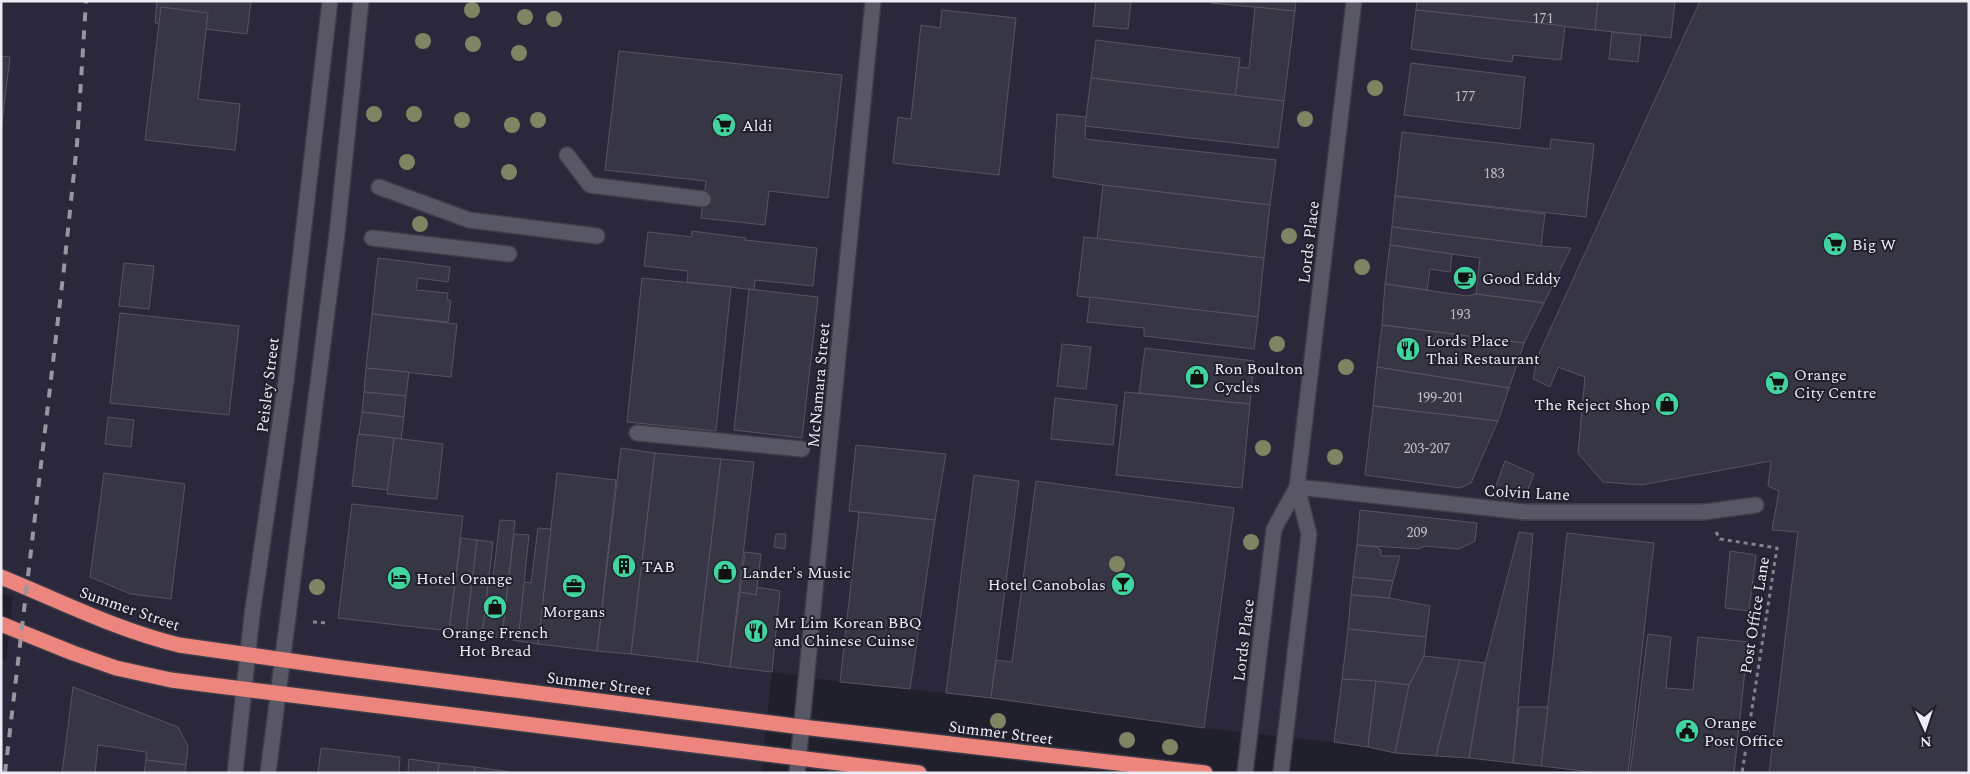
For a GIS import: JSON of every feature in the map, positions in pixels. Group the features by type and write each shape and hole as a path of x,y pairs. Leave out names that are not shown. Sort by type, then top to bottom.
{"highway":[{"name":"Summer Street","path":"1,577 117,626 154,639 179,644 802,726 1205,773"},
{"path":"1,624 116,668 171,680 798,765 919,773"}],"street":[{"name":"Peisley Street","path":"235,773 248,653 286,381 330,1"},
{"path":"268,773 337,234 362,1"},
{"name":"McNamara Street","path":"798,765 873,1"},
{"name":"Lords Place","path":"1281,773 1309,534 1297,487 1354,1"},
{"path":"567,155 590,186 703,199"},
{"path":"379,188 469,220 597,236"},
{"path":"372,238 509,254"},
{"path":"637,433 802,449"},
{"name":"Lords Place","path":"1245,773 1274,529 1297,487"},
{"name":"Colvin Lane","path":"1297,487 1525,512 1704,512 1756,505"}],"path":[{"name":"Post Office Lane","path":"1704,512 1720,539 1777,548 1742,773"},
{"path":"313,622 328,623"}],"shaded area":[{"path":"1,1 1969,1 1969,773 1612,773 1204,728 991,698 840,682 772,672 761,773 1,773 1,659 6,660 13,597 1,593"}],"building":[{"path":"157,1 251,1 247,34 155,23"},
{"path":"1096,1 1131,1 1128,29 1093,26"},
{"path":"1211,1 1296,1 1295,11 1211,3"},
{"path":"1417,1 1598,1 1595,30 1416,10"},
{"path":"1598,1 1675,1 1671,38 1595,30"},
{"name":"Orange City Centre","path":"1700,1 1969,1 1969,773 1769,773 1798,532 1772,530 1779,491 1768,486 1771,461 1641,485 1603,482 1578,453 1585,377 1558,367 1550,387 1533,379 1538,356"},
{"path":"161,7 208,13 198,99 240,104 235,150 145,140"},
{"path":"1255,7 1295,11 1284,101 1235,96 1238,67 1249,68"},
{"path":"942,10 1016,18 999,175 893,163 898,117 911,119 921,25 940,28"},
{"path":"1416,10 1565,26 1561,60 1513,55 1512,62 1411,49"},
{"path":"1612,32 1641,35 1638,62 1609,59"},
{"path":"1096,40 1240,58 1235,96 1091,78"},
{"name":"Aldi","path":"619,51 842,75 828,198 769,191 765,225 701,218 706,181 605,170"},
{"path":"1,56 10,57 1,131"},
{"path":"1411,63 1525,77 1520,129 1404,115"},
{"path":"1091,78 1284,101 1278,148 1085,126"},
{"path":"1057,114 1086,117 1085,139 1276,160 1270,205 1103,185 1053,177"},
{"path":"1402,132 1550,149 1551,139 1594,144 1586,217 1395,196"},
{"path":"1103,185 1270,205 1264,258 1097,239"},
{"path":"1395,196 1545,214 1541,246 1392,227"},
{"path":"1392,227 1541,246 1571,248 1544,303 1476,294 1480,258 1390,245"},
{"path":"692,231 746,238 745,240 817,248 813,286 755,280 754,290 687,282 688,271 644,266 648,232 692,237"},
{"path":"1084,237 1264,258 1258,317 1077,296"},
{"path":"1390,245 1452,254 1450,272 1430,269 1427,290 1385,284"},
{"path":"378,258 450,267 448,282 418,278 416,290 448,293 447,299 451,301 448,322 372,314"},
{"path":"124,263 154,266 149,309 119,306"},
{"path":"642,278 731,287 716,431 627,422"},
{"path":"1385,284 1467,296 1476,294 1544,303 1524,343 1382,325"},
{"path":"749,289 818,297 802,438 734,430"},
{"path":"1090,297 1258,317 1254,349 1144,336 1144,328 1087,322"},
{"path":"120,313 239,326 229,415 110,403"},
{"path":"372,314 457,324 451,377 366,368"},
{"path":"1382,325 1524,343 1509,388 1377,367"},
{"path":"1062,344 1091,347 1086,389 1057,386"},
{"name":"Ron Boulton Cycles","path":"1145,348 1254,361 1250,404 1139,393"},
{"path":"1377,367 1509,388 1498,421 1373,406"},
{"path":"366,368 409,372 406,396 364,392"},
{"path":"364,392 406,396 404,417 362,412"},
{"path":"1125,392 1250,404 1242,488 1116,475"},
{"path":"1055,398 1117,405 1113,445 1051,439"},
{"path":"1373,406 1498,421 1471,483 1460,488 1365,475"},
{"path":"362,412 404,417 401,439 359,434"},
{"path":"108,417 134,420 131,447 105,444"},
{"path":"358,434 394,438 388,490 352,486"},
{"path":"394,438 443,444 437,499 387,494"},
{"path":"856,445 946,454 935,520 849,511"},
{"name":"TAB","path":"621,448 655,453 631,654 597,651"},
{"path":"655,453 721,459 697,662 631,654"},
{"name":"Lander's Music","path":"721,459 754,462 730,667 697,662"},
{"path":"1505,461 1534,474 1526,495 1516,499 1492,497"},
{"path":"104,473 185,484 171,599 131,594 90,577"},
{"name":"Morgans","path":"557,473 616,480 597,651 538,644"},
{"path":"974,475 1019,481 991,698 946,693"},
{"name":"Hotel Canobolas","path":"1036,481 1234,508 1204,728 991,698 996,660 1012,662"},
{"name":"Hotel Orange","path":"352,504 463,516 449,631 338,618"},
{"path":"1360,510 1477,523 1475,541 1459,549 1424,546 1419,549 1357,545"},
{"path":"859,512 935,520 910,689 840,682"},
{"name":"Orange French Hot Bread","path":"500,520 515,521 502,638 482,635 489,577 493,578"},
{"path":"538,528 551,529 538,644 518,641 524,582 531,583"},
{"path":"1519,532 1533,534 1513,763 1469,758 1485,663"},
{"path":"1567,533 1654,543 1628,773 1599,773 1541,766"},
{"path":"514,534 529,535 518,641 502,638"},
{"path":"776,534 786,534 785,549 774,547"},
{"path":"461,538 477,540 466,633 449,631"},
{"path":"477,540 493,542 482,635 466,633"},
{"path":"1357,545 1376,547 1381,550 1381,556 1400,556 1393,581 1353,577"},
{"path":"1730,551 1756,555 1749,611 1725,608"},
{"path":"745,552 761,554 756,595 740,592"},
{"path":"1353,577 1393,581 1389,598 1351,595"},
{"name":"Mr Lim Korean BBQ and Chinese Cuinse","path":"757,587 780,591 772,672 730,667 740,592 756,595"},
{"path":"1351,595 1389,598 1430,606 1426,637 1348,629"},
{"path":"1348,629 1426,637 1424,656 1409,685 1342,679"},
{"name":"Orange Post Office","path":"1648,634 1671,637 1666,688 1693,690 1698,637 1748,642 1734,773 1630,773"},
{"path":"1424,656 1460,660 1436,756 1395,753 1409,685"},
{"path":"1460,660 1485,663 1469,758 1436,756"},
{"path":"1342,679 1376,681 1368,747 1334,742"},
{"path":"1376,681 1409,685 1395,753 1368,747"},
{"path":"73,687 178,727 188,746 186,765 146,760 146,752 98,745 95,773 62,773"},
{"path":"1519,707 1548,707 1541,766 1513,763"},
{"path":"321,748 400,757 399,773 318,773"},
{"path":"409,759 439,763 438,773 408,773"},
{"path":"146,760 186,765 185,773 144,773"},
{"path":"439,763 475,767 474,773 438,773"},
{"path":"475,767 511,772 511,773 474,773"}],"railway":[{"path":"5,773 64,268 77,144 86,1"}],"place":[{"name":"Aldi","path":"724,125"},
{"name":"Big W","path":"1835,244"},
{"name":"Good Eddy","path":"1465,278"},
{"name":"Lords Place Thai Restaurant","path":"1408,349"},
{"name":"Ron Boulton Cycles","path":"1197,377"},
{"name":"Orange City Centre","path":"1777,383"},
{"name":"The Reject Shop","path":"1667,404"},
{"name":"TAB","path":"624,566"},
{"name":"Lander's Music","path":"725,572"},
{"name":"Hotel Orange","path":"399,578"},
{"name":"Hotel Canobolas","path":"1123,584"},
{"name":"Morgans","path":"574,586"},
{"name":"Orange French Hot Bread","path":"495,607"},
{"name":"Mr Lim Korean BBQ and Chinese Cuinse","path":"756,631"},
{"name":"Orange Post Office","path":"1687,731"}]}
